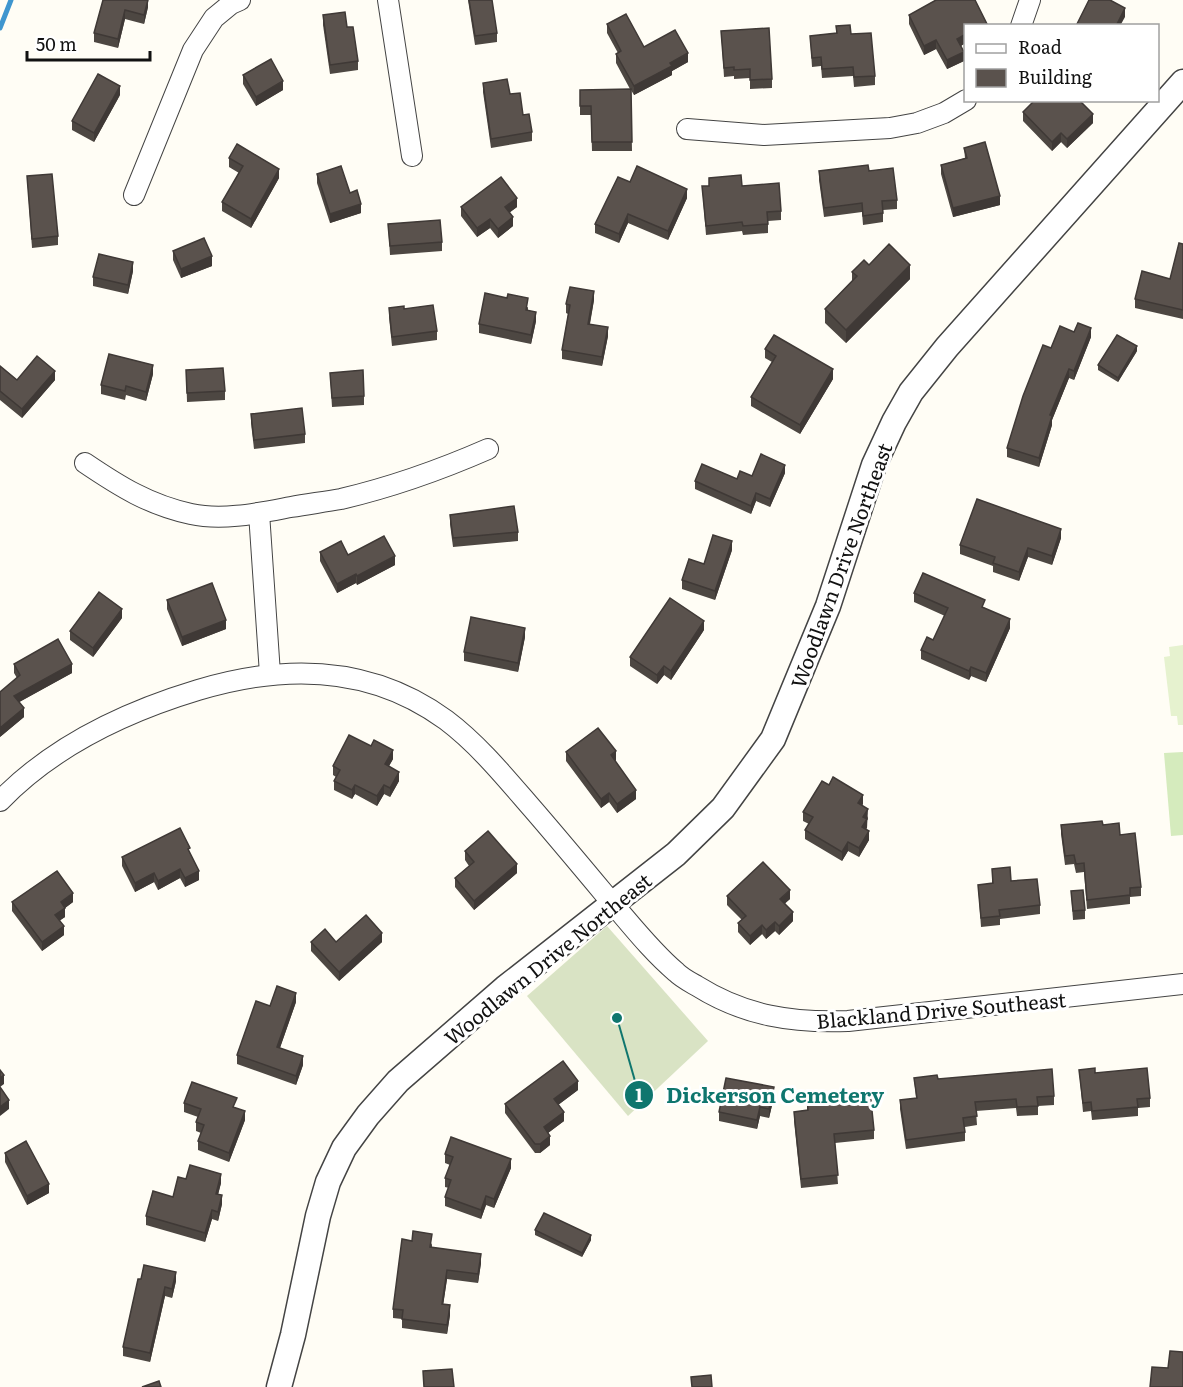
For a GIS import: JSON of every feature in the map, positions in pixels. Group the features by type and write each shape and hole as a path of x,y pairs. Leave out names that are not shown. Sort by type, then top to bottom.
{"street":[{"path":"134,195 193,51 214,18 231,4 240,0"},
{"path":"388,0 412,156"},
{"path":"1022,24 1030,0"},
{"name":"Woodlawn Drive Northeast","path":"279,1387 293,1335 318,1216 328,1182 344,1148 368,1114 398,1081 505,988 676,854 723,808 773,739 828,606 874,465 911,392 947,347 1183,82"},
{"path":"687,129 764,135 890,128 917,123 944,113 964,101"},
{"path":"85,463 125,490 168,507 202,515 229,516 339,499 375,490 421,477 488,449"},
{"path":"259,513 270,674"},
{"name":"Blackland Drive Southeast","path":"0,801 51,758 102,726 132,712 206,687 240,679 304,672 337,675 369,682 402,694 446,720 506,777 647,943 677,973 712,996 748,1011 809,1022 848,1022 1183,984"}],"green space":[{"path":"1183,645 1183,725 1178,725 1177,716 1171,716 1164,657 1170,656 1169,647"},
{"path":"1183,752 1183,835 1171,836 1164,753"},
{"path":"607,926 708,1041 628,1116 527,996"}],"building":[{"path":"103,0 148,0 144,15 125,10 118,39 94,33"},
{"path":"469,0 492,0 497,33 475,36"},
{"path":"936,0 975,0 987,24 964,24 964,35 957,39 964,52 947,60 936,40 924,46 909,15"},
{"path":"1089,0 1110,0 1125,8 1117,24 1077,24"},
{"path":"345,12 347,27 353,27 358,61 330,65 323,15"},
{"path":"626,14 644,47 675,30 688,53 670,63 672,66 634,86 616,54 621,51 607,24"},
{"path":"850,25 851,34 871,33 875,76 854,77 853,67 822,69 821,57 812,58 810,36 837,33 836,26"},
{"path":"769,28 772,79 750,80 750,69 724,68 721,31"},
{"path":"271,59 283,81 256,97 243,75"},
{"path":"98,74 120,86 94,133 72,121"},
{"path":"507,79 510,94 520,93 523,115 529,114 532,132 491,139 483,83"},
{"path":"631,89 632,142 592,142 591,106 580,106 580,90"},
{"path":"1033,102 1081,102 1093,114 1067,139 1061,133 1052,142 1023,112"},
{"path":"985,142 1000,196 953,208 941,165 967,158 964,148"},
{"path":"237,144 279,169 251,219 222,202 243,166 229,158"},
{"path":"868,165 869,171 893,168 897,200 882,201 883,213 863,216 862,203 824,208 819,171"},
{"path":"341,166 350,193 357,190 361,204 330,214 317,174"},
{"path":"637,166 687,189 668,231 628,214 619,234 595,224 618,177 630,182"},
{"path":"52,174 58,236 32,239 27,176"},
{"path":"741,175 742,186 779,183 781,211 767,212 768,224 743,226 742,222 706,226 702,186 709,186 709,178"},
{"path":"501,177 517,198 505,207 513,217 498,229 490,219 477,228 461,207"},
{"path":"440,220 442,242 390,246 388,224"},
{"path":"204,238 212,256 181,269 173,251"},
{"path":"1179,243 1183,244 1183,310 1135,299 1142,271 1170,279"},
{"path":"889,244 910,265 846,330 825,309 857,276 852,272 864,260 869,265"},
{"path":"99,254 133,262 128,285 93,277"},
{"path":"570,287 594,291 588,324 608,327 602,357 562,350 570,305 566,304"},
{"path":"485,293 507,298 508,294 528,298 526,310 536,312 531,335 479,324"},
{"path":"433,305 437,331 392,337 389,308 404,306 404,309"},
{"path":"1078,323 1091,328 1074,371 1069,369 1050,415 1052,416 1039,458 1007,448 1023,396 1043,345 1051,348 1060,326 1074,332"},
{"path":"774,335 833,369 800,425 751,397 776,356 765,349"},
{"path":"1117,335 1137,346 1118,378 1098,365"},
{"path":"109,354 153,365 146,392 126,386 125,391 101,385"},
{"path":"37,356 55,371 22,409 0,391 0,366 17,380"},
{"path":"223,368 225,391 187,393 186,370"},
{"path":"363,370 364,396 332,398 330,373"},
{"path":"302,408 305,434 254,440 251,414"},
{"path":"761,454 785,465 770,499 756,493 751,506 695,481 702,464 737,479 740,471 752,476"},
{"path":"977,499 1061,529 1052,556 1028,548 1019,572 993,563 995,557 960,545"},
{"path":"514,506 518,532 453,538 450,515"},
{"path":"713,535 732,541 715,591 682,580 689,559 704,564"},
{"path":"384,536 395,556 337,584 320,552 341,541 348,555"},
{"path":"923,573 985,600 982,607 1010,619 986,673 971,667 969,671 921,650 927,637 933,640 948,608 914,593"},
{"path":"212,583 226,620 182,637 167,600"},
{"path":"99,592 122,609 93,648 70,631"},
{"path":"670,598 704,621 671,671 664,666 657,675 630,657"},
{"path":"471,617 525,628 518,663 464,652"},
{"path":"58,639 72,664 14,696 24,708 0,728 0,692 20,675 14,664"},
{"path":"598,728 616,751 611,755 636,790 617,804 609,793 601,799 566,752"},
{"path":"349,735 371,746 374,740 393,750 385,764 399,772 390,788 384,785 377,796 355,785 352,790 334,781 340,770 333,766"},
{"path":"833,777 863,795 858,803 868,809 863,817 867,819 862,827 869,831 859,848 848,842 842,852 805,830 813,817 803,812 822,781 829,785"},
{"path":"1102,821 1103,825 1119,823 1120,835 1135,833 1141,887 1130,888 1130,895 1087,900 1084,863 1076,864 1074,855 1065,856 1061,825"},
{"path":"180,828 199,871 185,878 180,869 158,881 154,873 135,883 122,857"},
{"path":"488,831 517,864 474,901 455,878 474,862 465,851"},
{"path":"763,862 790,890 780,899 793,912 779,926 775,922 766,930 762,925 750,936 738,923 746,916 727,896"},
{"path":"1010,867 1011,881 1037,879 1040,905 999,910 1000,916 981,918 978,885 993,883 992,869"},
{"path":"57,871 73,893 61,902 65,908 55,915 64,926 42,942 12,902"},
{"path":"1083,890 1085,910 1073,911 1071,891"},
{"path":"366,915 382,933 339,972 311,942 325,929 336,942"},
{"path":"277,986 296,993 277,1047 303,1056 296,1076 237,1055 256,1001 270,1006"},
{"path":"563,1061 578,1081 554,1099 564,1112 544,1127 550,1136 540,1144 535,1144 505,1104"},
{"path":"1095,1068 1095,1073 1147,1068 1150,1098 1137,1099 1138,1107 1092,1111 1091,1102 1083,1103 1079,1070"},
{"path":"1052,1069 1054,1096 1037,1097 1038,1106 1017,1107 1016,1099 975,1102 977,1116 963,1118 965,1132 906,1140 900,1100 917,1098 914,1078 937,1075 938,1079"},
{"path":"726,1078 774,1087 769,1109 760,1107 757,1120 719,1112"},
{"path":"192,1082 237,1098 233,1107 245,1111 229,1153 198,1141 204,1125 196,1122 201,1109 184,1103"},
{"path":"0,1087 9,1100 0,1107"},
{"path":"870,1091 874,1130 834,1134 838,1175 801,1179 794,1112 808,1110 807,1095"},
{"path":"451,1137 511,1159 494,1199 486,1196 481,1210 445,1197 451,1180 445,1178 453,1157 445,1154"},
{"path":"26,1141 49,1184 27,1196 5,1153"},
{"path":"190,1165 221,1174 216,1194 222,1195 218,1212 212,1210 205,1233 146,1216 153,1191 173,1197 178,1177 186,1179"},
{"path":"544,1213 591,1235 582,1253 535,1230"},
{"path":"413,1231 432,1234 430,1247 481,1254 478,1274 447,1270 442,1304 450,1305 447,1325 402,1319 403,1310 393,1309 402,1239 412,1241"},
{"path":"144,1265 176,1272 172,1289 165,1287 150,1353 123,1347 138,1279 141,1279"},
{"path":"1170,1351 1183,1352 1183,1387 1150,1387 1152,1367 1168,1368"},
{"path":"452,1369 454,1387 424,1387 423,1371"},
{"path":"711,1375 712,1387 692,1387 691,1377"},
{"path":"159,1381 161,1387 142,1387"}],"waterway":[{"path":"0,28 11,0"}],"place":[{"name":"Dickerson Cemetery","path":"617,1018"}]}
